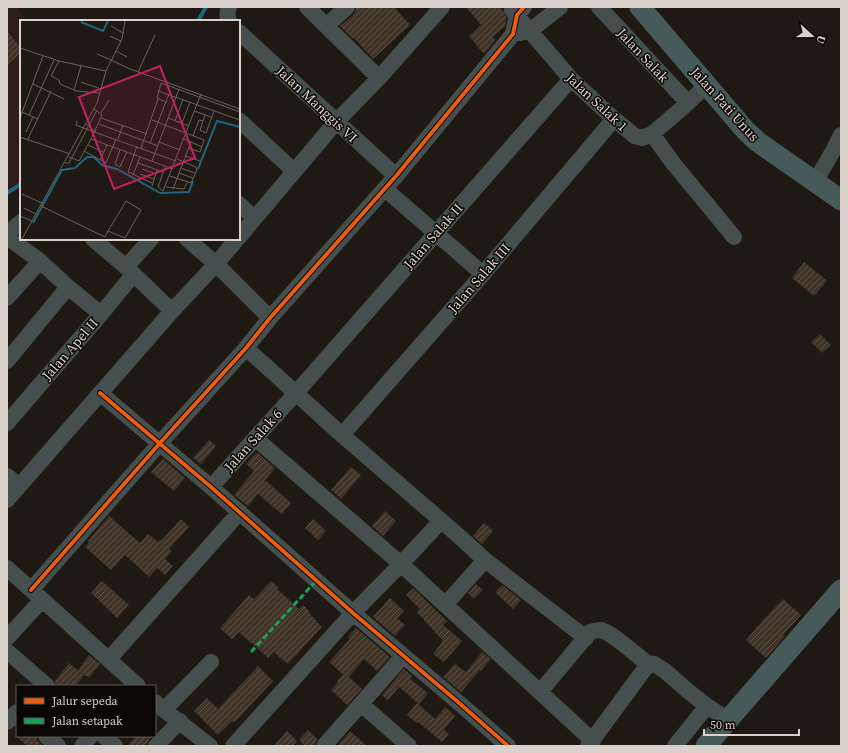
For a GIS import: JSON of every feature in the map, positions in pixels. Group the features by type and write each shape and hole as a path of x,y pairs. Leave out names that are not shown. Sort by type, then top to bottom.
{"main road":[{"name":"Jalan Pati Unus","path":"640,7 697,94 746,131 758,142 841,200"},
{"path":"706,746 841,590"}],"street":[{"path":"229,7 228,18 229,20"},
{"path":"307,7 378,78"},
{"path":"326,26 347,7"},
{"path":"240,236 336,122 442,7"},
{"path":"513,34 530,31 560,7"},
{"name":"Jalan Salak","path":"600,7 697,94"},
{"path":"7,638 37,595 160,443 246,348 270,318 385,189 513,34 517,10"},
{"name":"Jalan Salak 1","path":"517,10 530,31 571,79 614,119 635,136 642,138 652,134"},
{"name":"Jalan Manggis VI","path":"240,33 396,176"},
{"name":"Jalan Salak II","path":"296,394 571,79"},
{"path":"697,94 652,134 673,163 734,238"},
{"name":"Jalan Salak III","path":"342,436 483,274 614,119"},
{"path":"240,121 294,171"},
{"path":"815,182 841,135"},
{"path":"385,189 435,234 483,274"},
{"path":"240,205 254,218"},
{"path":"20,223 7,236 101,314"},
{"path":"94,240 172,310"},
{"name":"Jalan Apel II","path":"10,412 101,314 150,240"},
{"path":"188,240 216,264 270,318"},
{"path":"7,500 13,481 100,394 172,310 216,264 236,240"},
{"path":"7,298 40,262"},
{"path":"7,361 68,287"},
{"path":"246,348 342,436 460,537 484,560 586,638"},
{"path":"100,394 160,443 240,512 353,613 508,746"},
{"name":"Jalan Salak 6","path":"211,487 296,394"},
{"path":"255,438 401,564 540,692 590,744 649,663"},
{"path":"109,659 240,512"},
{"path":"233,746 353,613 441,521"},
{"path":"445,605 484,560"},
{"path":"7,568 137,685"},
{"path":"540,692 590,632 600,630 649,663 654,664 665,671 707,706 728,720"},
{"path":"7,651 43,685"},
{"path":"324,746 403,656"},
{"path":"210,746 160,706 211,662"},
{"path":"362,704 409,746"},
{"path":"675,746 707,706"},
{"path":"7,722 16,713"},
{"path":"156,746 180,722"},
{"path":"47,737 58,746"},
{"path":"82,746 90,737"},
{"path":"105,737 115,746"}],"shaded area":[{"path":"7,7 17,7 27,20 20,20 20,184 7,195"}],"building":[{"path":"356,7 394,7 410,25 373,59 355,39 352,38 340,26 354,14"},
{"path":"466,7 499,7 507,18 505,26 493,37 495,40 484,54 469,36 481,25"},
{"path":"7,31 20,47 20,54 7,65"},
{"path":"804,262 827,281 814,296 792,278"},
{"path":"820,334 831,345 822,353 811,342"},
{"path":"209,440 216,446 201,464 193,458"},
{"path":"257,452 275,468 265,480 291,503 282,514 258,494 248,506 234,495 254,471 246,464"},
{"path":"163,459 185,478 174,491 151,472"},
{"path":"351,467 361,475 341,499 331,490"},
{"path":"385,511 396,521 383,536 372,526"},
{"path":"109,516 140,543 148,534 158,542 160,540 161,541 181,519 189,527 169,549 172,551 165,559 173,566 165,575 157,568 149,577 125,555 111,570 85,547 89,542 88,541"},
{"path":"313,519 326,531 318,540 305,528"},
{"path":"484,523 493,531 482,544 473,536"},
{"path":"102,581 129,605 117,618 91,593"},
{"path":"271,581 279,588 277,589 299,609 303,605 322,627 288,664 274,652 268,658 239,632 232,639 220,628 249,595 254,599"},
{"path":"476,584 483,590 474,599 468,593"},
{"path":"502,585 521,600 513,609 495,592"},
{"path":"413,588 447,621 443,625 462,641 444,662 433,654 443,641 417,612 420,609 406,595"},
{"path":"390,598 404,611 397,618 405,625 395,636 373,617"},
{"path":"783,599 801,615 783,635 785,636 766,658 746,640"},
{"path":"356,628 390,657 377,671 364,659 349,677 362,689 347,705 331,690 343,674 329,662 350,639 348,637"},
{"path":"482,652 491,659 461,692 443,677 455,664 466,672"},
{"path":"89,655 100,664 89,678 78,670"},
{"path":"69,663 84,675 77,685 56,685 55,681"},
{"path":"258,666 273,681 234,723 232,721 218,735 194,711 207,698 218,709"},
{"path":"404,669 412,676 410,679 428,693 419,704 399,687 388,700 382,695"},
{"path":"417,703 435,719 445,707 455,716 444,730 449,734 442,742 407,715"},
{"path":"308,730 317,739 315,746 305,746 299,740"},
{"path":"287,731 297,741 293,746 274,746"},
{"path":"350,731 367,746 337,746"},
{"path":"17,737 37,737 37,740 43,746 27,746"},
{"path":"135,737 151,737 146,746 127,746"}],"waterway":[{"path":"199,20 206,7"},
{"path":"7,193 20,185"}],"marked path":[{"path":"251,652 316,581"}],"cycle path":[{"path":"31,590 246,348 270,318 396,176 513,34 517,15 524,7"},
{"path":"100,393 211,487 353,613 508,746"}]}
